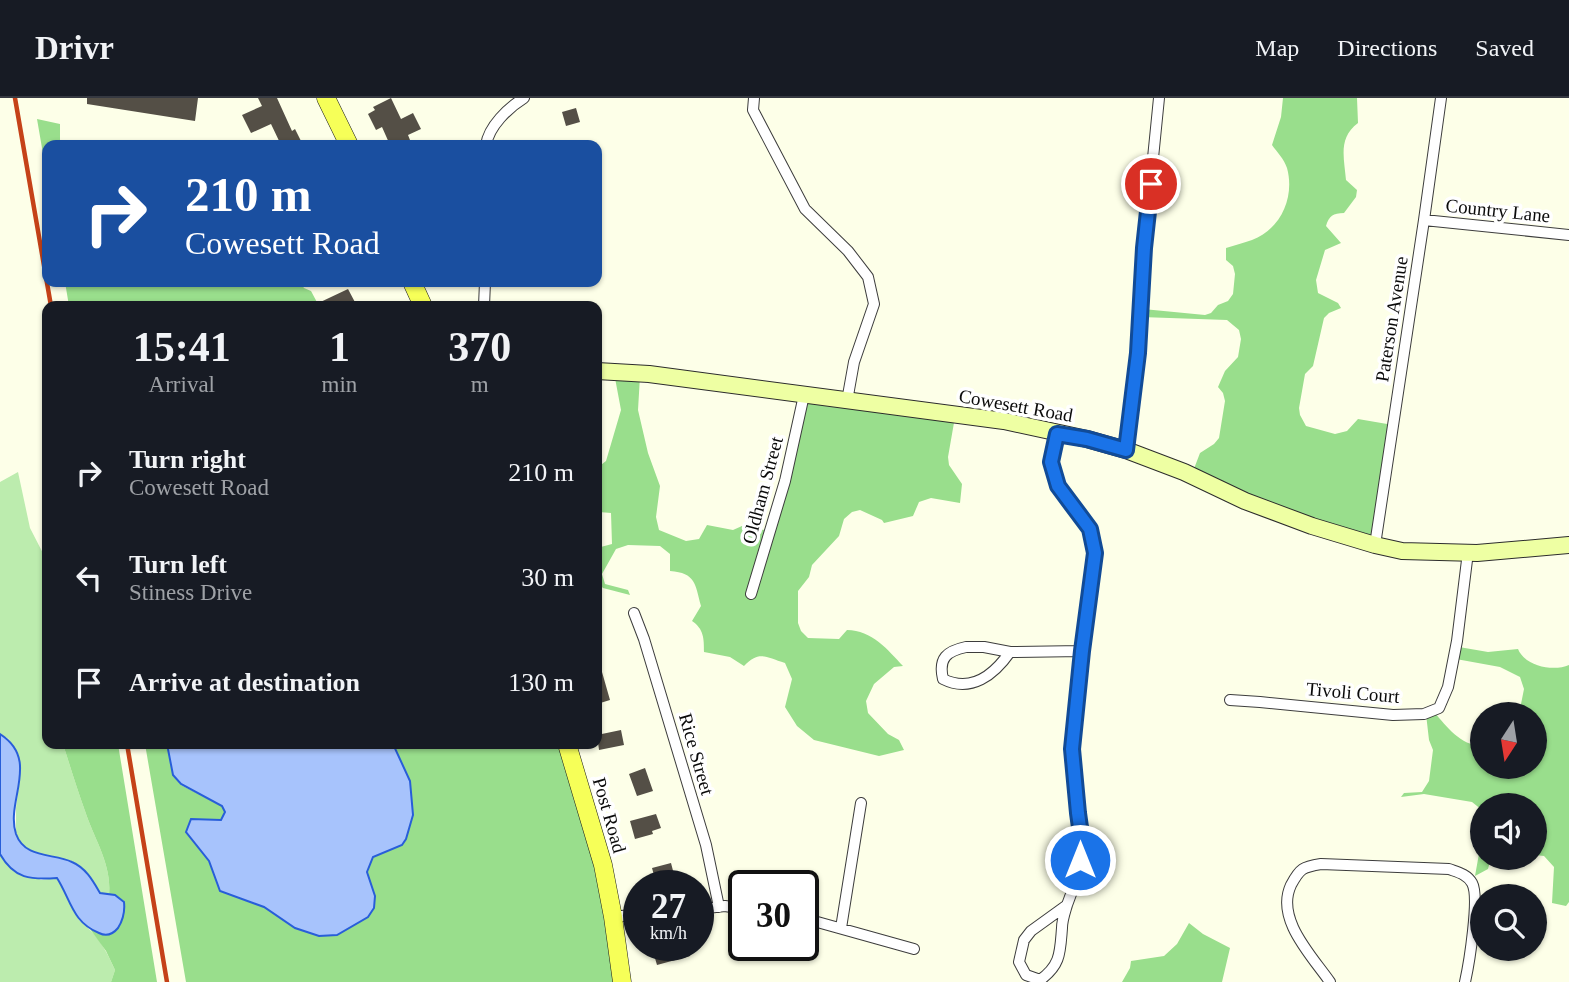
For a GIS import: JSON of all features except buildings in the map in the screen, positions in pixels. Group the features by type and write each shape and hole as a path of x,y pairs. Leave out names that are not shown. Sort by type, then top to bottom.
{"main road":[{"path":"327,98 347,140"},
{"name":"Cowesett Road","path":"602,372 649,374 1004,421 1087,439 1126,450 1184,472 1245,501 1312,526 1402,551 1477,553 1569,545"},
{"name":"Post Road","path":"568,749 603,864 622,982"}],"street":[{"path":"487,140 505,113 524,98"},
{"path":"1126,450 1138,353 1144,248 1159,98"},
{"name":"Paterson Avenue","path":"1375,545 1441,98"},
{"path":"751,99 757,120 805,209 848,251 867,277 874,304 854,362 847,401"},
{"name":"Country Lane","path":"1424,220 1569,236"},
{"name":"Oldham Street","path":"751,594 785,481 804,395"},
{"path":"1057,434 1051,462 1058,486 1090,529 1095,553 1072,749 1082,842 1077,878 1062,926 1062,945 1057,962 1051,972 1040,980 1026,975 1019,962 1024,940 1031,931 1068,905"},
{"name":"Tivoli Court","path":"1230,700 1393,715 1424,713 1438,708 1448,687 1457,641 1468,552"},
{"name":"Rice Street","path":"634,613 706,845 719,907"},
{"path":"1010,652 1000,666 976,681 953,684 943,679 941,670 944,658 951,650 984,647 1010,652 1082,651"},
{"path":"841,928 861,803"},
{"path":"1330,982 1299,939 1288,916 1288,892 1295,877 1304,867 1321,864 1449,869 1465,874 1473,883 1475,897 1465,982"},
{"path":"714,907 728,906"},
{"path":"613,917 623,916"},
{"path":"819,922 914,949"}],"green space":[{"path":"1283,98 1357,98 1358,123 1347,135 1344,148 1346,180 1357,190 1356,197 1344,213 1334,214 1326,226 1341,243 1325,250 1316,280 1318,293 1338,303 1341,308 1324,318 1313,366 1305,374 1299,408 1306,426 1335,434 1347,431 1358,419 1393,425 1375,543 1192,474 1200,453 1219,438 1225,401 1218,387 1225,371 1238,357 1241,339 1239,330 1227,320 1141,317 1143,309 1205,315 1228,301 1233,294 1235,274 1233,266 1226,260 1226,248 1262,235 1278,220 1287,201 1287,168 1272,145 1281,117"},
{"path":"37,119 60,124 60,140 42,140 42,148"},
{"path":"66,287 303,287 311,291 316,301 68,301"},
{"path":"640,376 638,410 648,453 660,486 656,517 659,530 686,541 699,539 707,525 733,530 742,526 770,531 805,399 955,417 948,457 949,465 962,484 960,503 931,498 919,502 913,516 884,523 860,510 852,512 844,519 839,536 812,565 809,577 798,591 798,623 808,638 839,639 847,630 864,633 879,642 903,666 894,667 874,684 866,701 868,713 888,734 899,740 904,750 879,756 814,740 797,726 785,707 792,679 785,663 759,656 744,666 730,657 704,652 701,631 692,621 701,606 693,581 685,574 670,571 670,554 660,546 628,545 616,549 602,574 602,547 612,544 611,513 602,512 602,464 606,461 621,410 615,378"},
{"path":"18,472 30,528 42,551 42,749 65,749 105,862 109,895 100,893 92,879 72,861 25,848 16,835 21,768 9,739 0,734 0,482"},
{"path":"602,574 605,584 628,590 630,595 603,588"},
{"path":"1459,647 1488,652 1518,649 1527,660 1540,666 1555,668 1569,665 1569,902 1566,906 1552,903 1554,867 1547,859 1547,793 1470,793 1470,802 1424,794 1401,797 1404,793 1422,792 1429,781 1433,750 1426,714 1434,712 1449,729 1470,743 1470,779 1547,779 1547,702 1521,702 1524,689 1520,677 1500,667 1456,659"},
{"path":"65,749 119,749 157,982 111,982 115,970 106,951 90,929 104,935 120,921 125,907 124,901 115,895 109,895 105,862"},
{"path":"146,749 168,749 173,775 181,785 222,806 226,812 222,820 186,832 209,861 220,891 264,907 295,928 368,917 372,910 375,899 368,873 373,857 402,845 410,781 395,749 567,749 604,877 618,982 186,982"},
{"path":"0,854 2,858 41,880 57,878 77,917 107,953 115,970 111,982 0,982"},
{"path":"1189,923 1203,934 1230,948 1222,982 1122,982 1131,961 1164,956 1177,944"}],"water":[{"path":"0,734 12,744 18,756 20,768 14,821 20,842 40,854 65,859 77,865 89,875 100,893 115,895 124,902 121,922 112,933 102,934 83,923 73,910 57,878 24,876 11,869 0,854"},
{"path":"168,749 395,749 410,781 413,815 402,845 373,857 367,872 375,896 374,908 368,917 337,935 319,936 295,928 264,907 220,891 209,861 186,832 191,819 221,820 225,812 222,806 181,784 173,775"}],"railway":[{"path":"15,98 42,254"},
{"path":"48,287 50,301"},
{"path":"128,749 167,982"}],"route":[{"path":"1080,860 1082,842 1072,749 1095,553 1090,529 1058,486 1051,462 1057,434 1126,450 1138,353 1151,184"}]}
